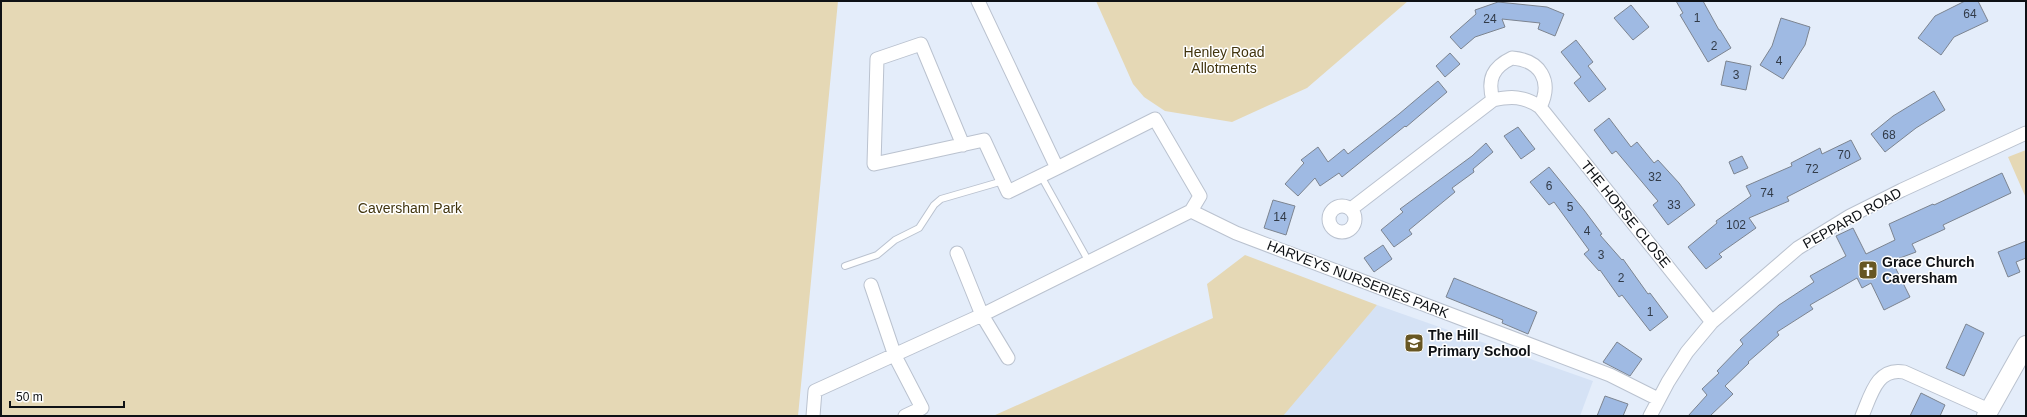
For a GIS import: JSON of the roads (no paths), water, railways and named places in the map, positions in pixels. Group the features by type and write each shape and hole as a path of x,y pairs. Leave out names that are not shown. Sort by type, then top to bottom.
{"main road":[{"path":"1988,413 2026,345"}],"street":[{"path":"978,1 1057,168"},
{"path":"813,416 815,391 982,316 1192,211 1200,196 1155,119 1008,192 984,140 963,145 874,164 877,59 921,44 963,145"},
{"path":"1351,210 1492,100 1490,90 1491,81 1501,63 1512,58 1525,59 1536,65 1542,73 1545,96 1540,107"},
{"name":"THE HORSE CLOSE","path":"1492,100 1518,97 1531,101 1540,107 1712,322"},
{"name":"PEPPARD ROAD","path":"1650,416 1658,399 1687,352 1712,322 1798,248 1850,216 1902,190 2026,134"},
{"name":"HARVEYS NURSERIES PARK","path":"1192,211 1236,233 1610,375 1658,399"},
{"path":"957,252 982,316 1008,358"},
{"path":"871,285 895,356 922,408 905,416"},
{"path":"1862,416 1872,393 1883,375 1894,370 1904,372 1988,413"}],"lane":[{"path":"1041,176 1089,262"},
{"path":"845,266 877,255 895,240 919,228 934,204 941,199 1003,181"}],"place":[{"name":"Grace Church Caversham","path":"1868,270"},
{"name":"The Hill Primary School","path":"1414,343"}],"park label":[{"name":"Henley Road Allotments","path":"1224,60"},
{"name":"Caversham Park","path":"410,208"}]}
